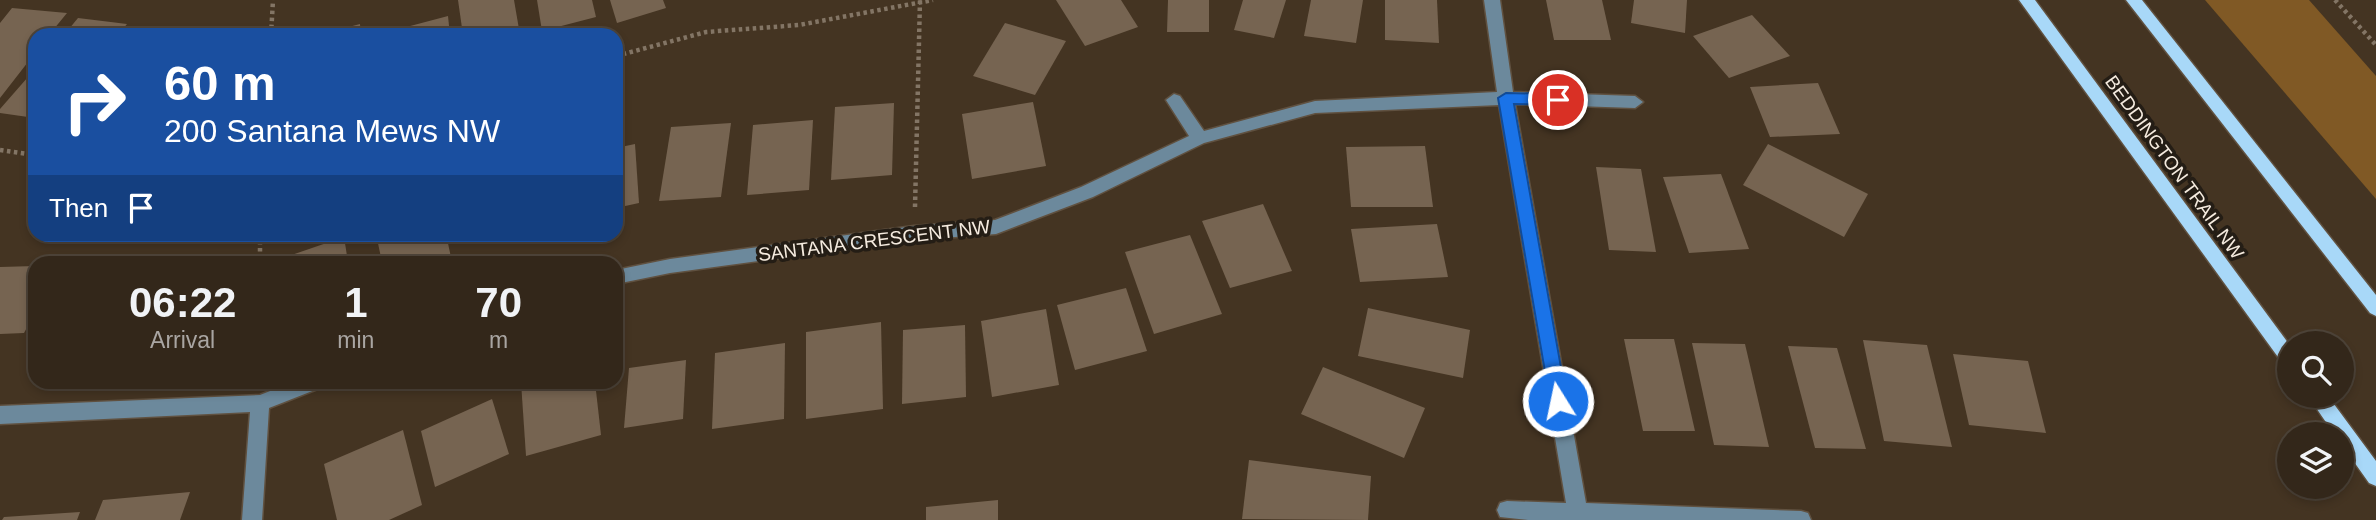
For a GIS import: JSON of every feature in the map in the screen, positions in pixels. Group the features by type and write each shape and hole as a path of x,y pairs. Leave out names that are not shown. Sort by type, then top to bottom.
{"main road":[{"name":"BEDDINGTON TRAIL NW","path":"2027,0 2277,342"},
{"path":"2134,0 2376,308"},
{"path":"2326,408 2376,477"}],"street":[{"path":"1492,0 1506,98 1578,515"},
{"name":"SANTANA CRESCENT NW","path":"623,275 914,233 996,227 1087,192 1200,138 1315,107 1506,98 1635,102"},
{"path":"1174,100 1200,138"},
{"path":"0,415 260,403 295,389"},
{"path":"252,520 260,403"},
{"path":"1507,510 1578,515 1801,520"}],"path":[{"path":"271,28 273,0"},
{"path":"623,54 706,33 799,25 933,0"},
{"path":"2335,0 2376,45"},
{"path":"914,233 921,2"},
{"path":"0,150 28,154"}],"shaded area":[{"path":"2205,0 2309,0 2376,76 2376,199"}],"building":[{"path":"458,0 514,0 519,28 462,28"},
{"path":"537,0 592,0 596,17 554,28 542,28"},
{"path":"610,0 663,0 666,8 617,23"},
{"path":"1056,0 1121,0 1138,27 1085,46"},
{"path":"1168,0 1209,0 1209,32 1167,32"},
{"path":"1243,0 1286,0 1274,38 1234,30"},
{"path":"1311,0 1363,0 1356,43 1304,36"},
{"path":"1385,0 1437,0 1439,43 1385,40"},
{"path":"1546,0 1602,0 1611,40 1554,40"},
{"path":"1634,0 1687,0 1685,33 1631,23"},
{"path":"12,8 67,13 55,28 28,28 28,62 0,98 0,23"},
{"path":"1752,15 1790,56 1729,78 1693,36"},
{"path":"448,16 449,28 403,28"},
{"path":"78,18 127,24 124,28 70,28"},
{"path":"1005,23 1066,41 1035,95 973,76"},
{"path":"360,24 360,28 345,28"},
{"path":"28,77 28,117 0,113 0,109"},
{"path":"1818,83 1840,134 1770,137 1750,87"},
{"path":"1033,102 1046,166 972,179 962,114"},
{"path":"894,103 892,175 831,180 835,107"},
{"path":"813,120 809,190 747,195 753,125"},
{"path":"731,123 721,197 659,201 671,127"},
{"path":"635,144 639,203 623,206 623,147"},
{"path":"1768,144 1868,194 1844,237 1743,185"},
{"path":"1425,146 1433,207 1351,207 1346,147"},
{"path":"1596,167 1641,169 1656,252 1609,250"},
{"path":"1721,174 1749,249 1689,253 1663,177"},
{"path":"1263,204 1292,271 1230,288 1202,221"},
{"path":"1437,224 1448,277 1360,282 1351,229"},
{"path":"1190,235 1222,314 1154,334 1125,252"},
{"path":"329,242 345,242 347,256 289,256"},
{"path":"378,242 448,242 451,256 381,256"},
{"path":"28,266 28,326 24,333 0,334 0,267"},
{"path":"1126,288 1147,351 1075,370 1057,305"},
{"path":"1368,308 1470,330 1463,378 1358,356"},
{"path":"1046,309 1059,385 992,397 981,321"},
{"path":"881,322 883,409 806,419 806,332"},
{"path":"965,325 966,397 902,404 903,330"},
{"path":"1624,339 1674,339 1695,431 1643,431"},
{"path":"1863,340 1927,345 1952,447 1884,441"},
{"path":"785,343 784,419 712,429 715,353"},
{"path":"1692,343 1745,344 1769,447 1714,445"},
{"path":"1788,346 1837,348 1866,449 1815,448"},
{"path":"1953,354 2028,361 2046,433 1969,425"},
{"path":"686,360 683,419 624,428 629,368"},
{"path":"1323,367 1425,408 1404,458 1301,414"},
{"path":"521,389 596,389 601,435 526,456"},
{"path":"492,399 509,454 435,487 421,431"},
{"path":"403,430 422,505 389,520 337,520 324,464"},
{"path":"1249,460 1371,476 1368,520 1242,519"},
{"path":"190,492 180,520 95,520 103,500"},
{"path":"998,500 998,520 926,520 926,507"},
{"path":"80,512 77,520 2,520 4,517"}],"route":[{"path":"1558,100 1506,98 1558,401"}]}
